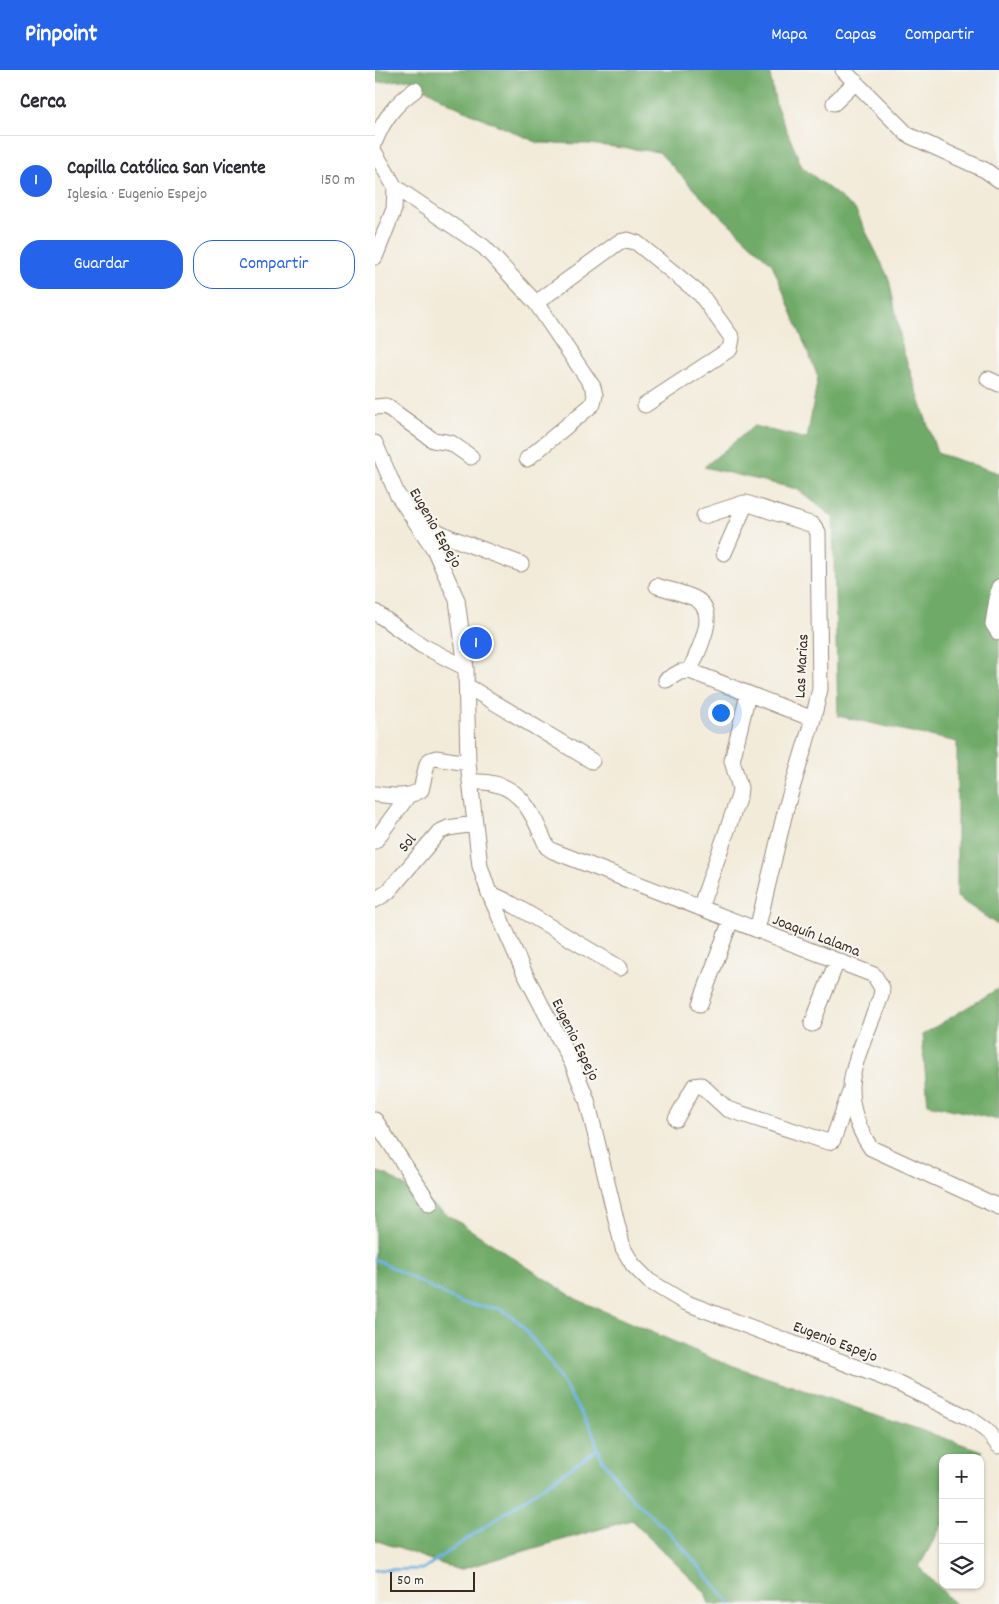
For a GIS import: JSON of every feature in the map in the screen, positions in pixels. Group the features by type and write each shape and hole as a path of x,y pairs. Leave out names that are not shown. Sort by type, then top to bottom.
{"street":[{"path":"843,70 908,135 985,170 999,180"},
{"path":"834,103 856,82"},
{"path":"375,141 387,115 402,99 415,90"},
{"path":"375,153 395,187 484,247 536,303 593,387 595,395 593,404 527,459"},
{"path":"375,256 395,209 395,187"},
{"path":"536,303 619,242 628,240 637,243 701,295 732,338 729,349 645,405"},
{"path":"375,407 386,406 433,440 451,443 471,457"},
{"name":"Eugenio Espejo","path":"375,443 397,494 434,549 457,600 466,668 468,763 479,866 523,970 573,1065 587,1100 623,1248 633,1265 649,1281 684,1302 895,1382 969,1418 992,1430 999,1446"},
{"path":"704,516 744,503"},
{"path":"724,553 744,503"},
{"name":"Las Marias","path":"744,503 813,525 818,532 820,690 786,808 757,930"},
{"path":"415,520 449,537 521,564"},
{"path":"657,586 695,598 703,604 707,612 708,621 690,671"},
{"path":"999,587 993,624 999,633"},
{"path":"375,612 421,645 466,668"},
{"path":"666,680 680,672 690,671 813,719"},
{"path":"467,686 592,761"},
{"path":"700,908 739,796 732,761 748,694"},
{"path":"375,841 407,797 421,790 427,764 430,760 436,758 468,763"},
{"name":"Joaquín Lalama","path":"470,782 494,782 522,799 529,807 547,847 553,851 874,975 882,988 857,1062 851,1088 861,1134 871,1148 999,1207"},
{"path":"375,794 407,797"},
{"name":"Sol","path":"375,900 388,892 439,832 447,828 474,824"},
{"path":"489,893 505,900 620,968"},
{"path":"700,1004 731,920"},
{"path":"813,1024 837,961"},
{"path":"676,1119 694,1086 701,1085 727,1109 829,1142 833,1140 851,1088"},
{"path":"375,1120 430,1204"}],"green space":[{"path":"375,70 769,70 776,105 802,167 855,209 889,279 903,350 937,453 999,473 999,926 957,897 957,742 838,716 833,517 797,489 704,467 754,426 807,439 818,377 772,264 700,196 659,152 588,144 538,143 453,105 409,79 375,83"},
{"path":"999,988 999,1120 928,1104 922,1035"},
{"path":"375,1171 387,1175 576,1299 716,1360 982,1451 980,1454 939,1454 939,1530 919,1567 955,1604 709,1604 705,1592 631,1520 459,1570 375,1540"}],"waterway":[{"path":"375,1259 461,1303 502,1309 520,1323 550,1362 592,1431 602,1459 628,1494 672,1535 731,1604"},
{"path":"375,1570 423,1569 598,1449"}],"place":[{"name":"Capilla Católica San Vicente","path":"476,643"}]}
